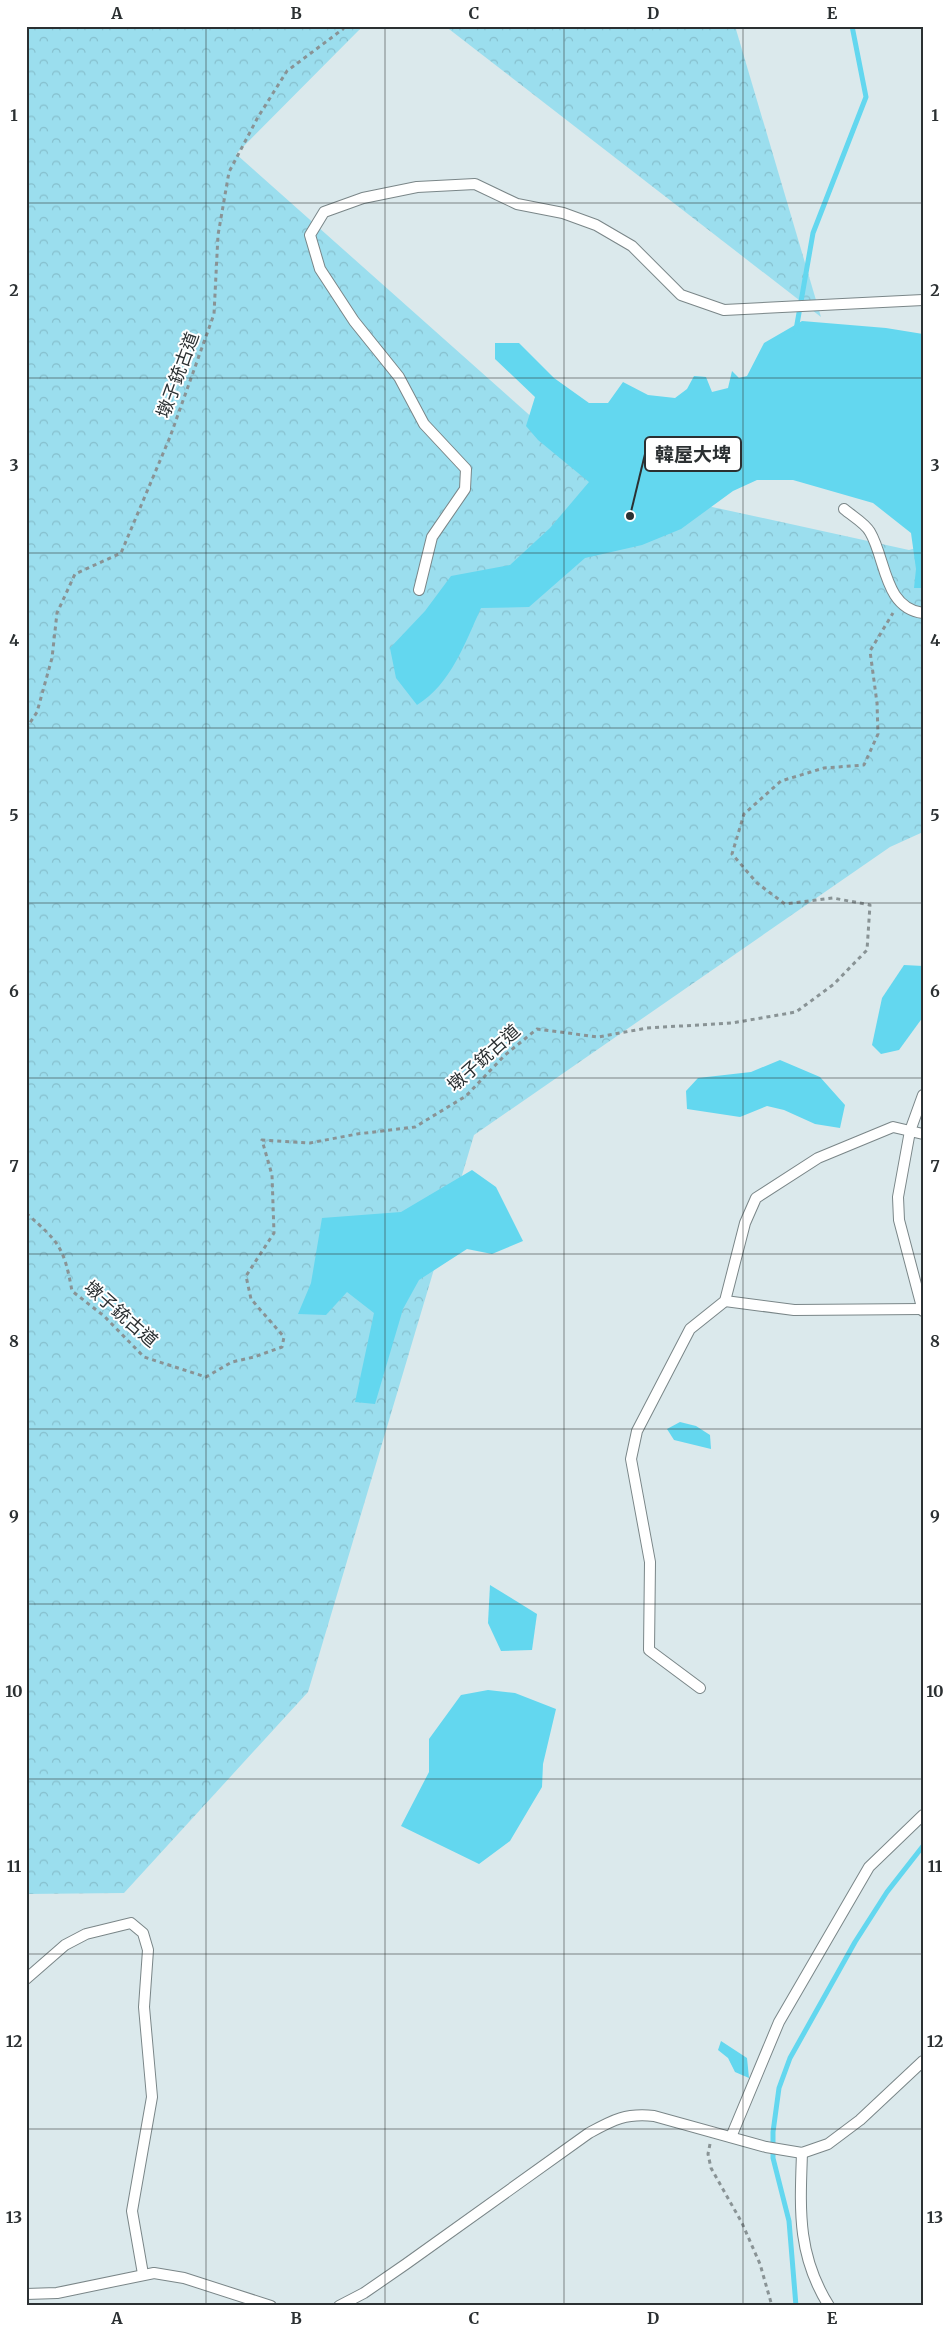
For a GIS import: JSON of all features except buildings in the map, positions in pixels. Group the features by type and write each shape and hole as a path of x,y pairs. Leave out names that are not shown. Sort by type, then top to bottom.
{"lane":[{"path":"419,590 432,537 465,489 466,469 424,424 399,377 354,321 320,269 310,235 324,212 362,198 417,187 475,184 517,204 563,213 596,225 632,246 681,295 724,310 923,300"},
{"path":"844,509 870,530 894,596 916,612 923,613"},
{"path":"725,1301 794,1310 922,1310 899,1220 898,1197 910,1131 923,1095"},
{"path":"700,1688 650,1650 650,1562 631,1460 637,1431 690,1329 725,1301 745,1223 756,1198 818,1158 893,1127 923,1134"},
{"path":"730,2137 779,2022 868,1867 923,1815"},
{"path":"26,1979 66,1945 86,1934 131,1923 143,1933 148,1950 144,2007 152,2097 132,2210 144,2274"},
{"path":"339,2306 364,2293 589,2133 615,2118 637,2114 654,2116 782,2151 802,2153 828,2144 860,2120 923,2061"},
{"path":"802,2153 801,2231 808,2261 829,2306"},
{"path":"26,2294 57,2293 154,2273 177,2277 271,2306"}],"path":[{"name":"墩子銃古道","path":"26,729 37,712 52,658 57,613 75,574 121,553 170,437 214,314 218,235 229,172 267,102 288,71 318,49 343,26"},
{"name":"墩子銃古道","path":"26,1213 58,1242 67,1262 72,1291 104,1316 144,1357 206,1377 232,1362 254,1357 282,1347 284,1337 251,1299 246,1276 274,1233 272,1175 262,1140 310,1143 357,1134 415,1127 466,1096 505,1055 538,1029 598,1037 647,1028 732,1023 796,1012 834,984 867,950 870,905 833,898 784,904 757,883 732,854 744,814 781,781 824,768 864,765 878,734 877,703 870,651 901,602"},
{"path":"712,2131 708,2154 711,2168 742,2224 760,2264 772,2306"}],"green space":[{"path":"26,26 363,26 236,154 607,484 909,550 923,546 923,832 890,847 474,1135 308,1692 124,1893 26,1894"},
{"path":"445,26 735,26 821,317"}],"shaded area":[{"path":"802,321 886,328 923,334 923,588 914,588 916,569 911,533 873,503 793,480 757,480 733,491 681,529 642,545 585,558 529,607 481,608 456,662 439,686 417,705 396,678 390,648 425,611 451,576 510,565 550,528 589,482 538,440 526,426 535,397 495,359 495,343 519,343 554,378 589,403 608,403 623,382 648,395 675,398 687,389 694,376 706,377 712,392 728,388 732,371 739,378 747,376 764,343"},
{"path":"904,965 923,966 923,1017 899,1050 881,1054 872,1045 882,998"},
{"path":"780,1060 820,1077 845,1105 840,1128 815,1124 784,1110 767,1106 740,1117 687,1109 686,1091 698,1078 751,1072"},
{"path":"472,1170 496,1187 523,1241 492,1254 467,1249 419,1280 403,1309 375,1404 355,1402 374,1313 347,1292 326,1315 298,1314 311,1283 322,1218 401,1212"},
{"path":"680,1422 696,1426 710,1435 711,1449 674,1440 667,1429"},
{"path":"490,1585 537,1614 532,1650 501,1651 488,1623"},
{"path":"488,1690 515,1693 556,1709 543,1764 542,1787 510,1841 479,1864 401,1826 429,1772 429,1739 461,1695"},
{"path":"721,2041 747,2058 749,2078 735,2072 728,2058 718,2050"}],"waterway":[{"path":"796,330 813,233 866,97 852,26"},
{"path":"796,2306 789,2221 773,2158 773,2132 779,2088 790,2058 855,1942 887,1892 923,1846"}],"place":[{"name":"韓屋大埤","path":"630,516"}]}
